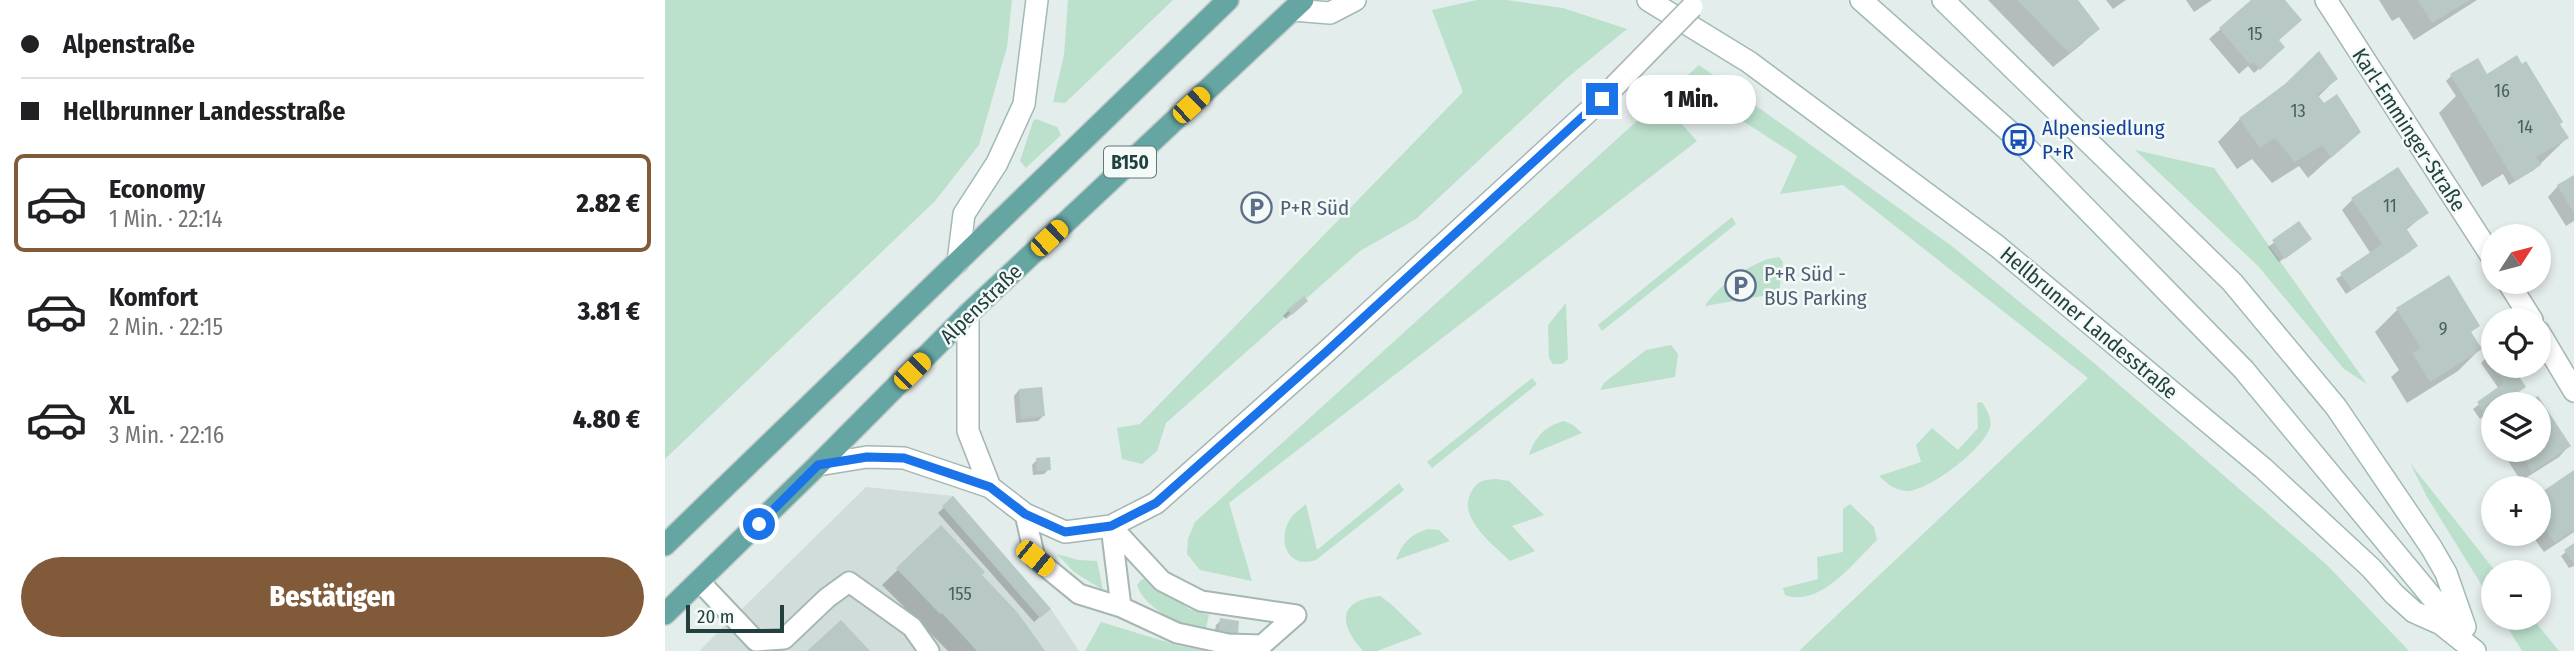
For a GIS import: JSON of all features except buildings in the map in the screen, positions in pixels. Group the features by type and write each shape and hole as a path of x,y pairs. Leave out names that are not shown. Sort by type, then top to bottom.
{"main road":[{"path":"958,262 964,214 997,163 1024,104 1037,0"},
{"name":"B150","path":"665,545 1228,0"},
{"path":"1298,5 1330,13 1355,0"},
{"name":"Hellbrunner Landesstraße","path":"1648,0 1749,62 1997,247 2263,468 2371,568 2393,594 2414,612 2441,624 2476,651"},
{"path":"818,465 867,457 904,458 990,487 1025,514 1065,532 1111,526 1156,503 1336,343 1602,99 1699,0"},
{"path":"1861,0 2019,140 2245,370 2476,651"},
{"path":"1943,0 2232,282 2336,407 2446,573 2462,622 2476,651"},
{"name":"Karl-Emminger-Straße","path":"2326,0 2481,240"},
{"name":"Alpenstraße","path":"665,614 968,314 1298,5"},
{"path":"968,314 968,431 990,487"},
{"path":"2551,352 2574,391"}],"lane":[{"path":"1025,514 1035,558 1079,594 1121,607 1177,633 1228,644 1262,645 1296,615 1201,601 1162,581 1111,526"},
{"path":"1111,526 1121,607"},
{"path":"700,582 756,641 784,639 827,598 849,582 912,627 929,651"}],"shaded area":[{"path":"866,487 953,496 1051,609 1079,651 699,651"}],"green space":[{"path":"665,0 1012,0 1007,47 979,145 935,201 665,459"},
{"path":"1068,0 1173,0 1065,103 1053,102 1064,55"},
{"path":"1477,0 1506,0 1563,8 1627,29 1567,78 1416,219 1360,251 1166,423 1157,451 1142,464 1122,459 1117,428 1140,424 1463,92 1432,10"},
{"path":"1699,65 1953,247 2094,363 2327,565 2409,651 1799,651 2088,378 1843,185 1780,194 1797,156 1681,81"},
{"path":"1660,100 1697,141 1229,503 1252,581 1200,570 1187,554 1188,539 1195,522"},
{"path":"1036,119 1057,127 1061,135 1026,168 1020,161"},
{"path":"2135,150 2214,168 2367,384 2344,369 2258,266"},
{"path":"1732,217 1736,224 1602,331 1598,325"},
{"path":"1779,257 1783,262 1779,293 1705,306 1718,290 1737,275 1759,263"},
{"path":"1566,303 1568,359 1562,364 1553,364 1549,358 1548,325"},
{"path":"1671,345 1678,354 1675,377 1600,390 1604,383 1646,350"},
{"path":"1532,378 1537,384 1432,468 1427,462"},
{"path":"1982,402 1990,427 1978,446 1955,467 1929,484 1907,491 1895,488 1879,476 1921,462 1916,445 1932,428 1958,450 1978,428 1977,403"},
{"path":"1564,421 1582,433 1529,455 1542,433"},
{"path":"2410,463 2487,560 2481,560 2481,584 2427,497"},
{"path":"1483,481 1509,481 1544,515 1512,526 1535,551 1510,561 1478,529 1468,509 1468,499 1475,486"},
{"path":"1399,483 1404,490 1316,560 1305,562 1291,556 1285,541 1285,532 1293,515 1306,504 1317,550"},
{"path":"1850,504 1874,527 1877,540 1835,581 1823,589 1811,595 1785,595 1783,588 1818,579 1817,557 1843,552 1843,509"},
{"path":"1428,529 1439,530 1450,541 1396,560 1408,540"},
{"path":"1057,554 1078,560 1097,561 1103,590 1074,572"},
{"path":"1142,579 1150,580 1189,609 1209,615 1205,632 1175,621 1156,609 1141,594 1137,585"},
{"path":"1380,596 1422,634 1377,651 1363,651 1349,632 1346,615 1356,602"},
{"path":"1101,622 1180,646 1208,651 1085,651"},
{"path":"2509,630 2542,630 2559,651 2522,651"}],"place":[{"name":"Alpensiedlung P+R","path":"2019,140"},
{"name":"P+R Süd","path":"1257,208"},
{"name":"P+R Süd - BUS Parking","path":"1741,286"}],"route":[{"path":"759,524 818,465 867,457 904,458 990,487 1025,514 1065,532 1111,526 1156,503 1326,352 1602,99"}]}
